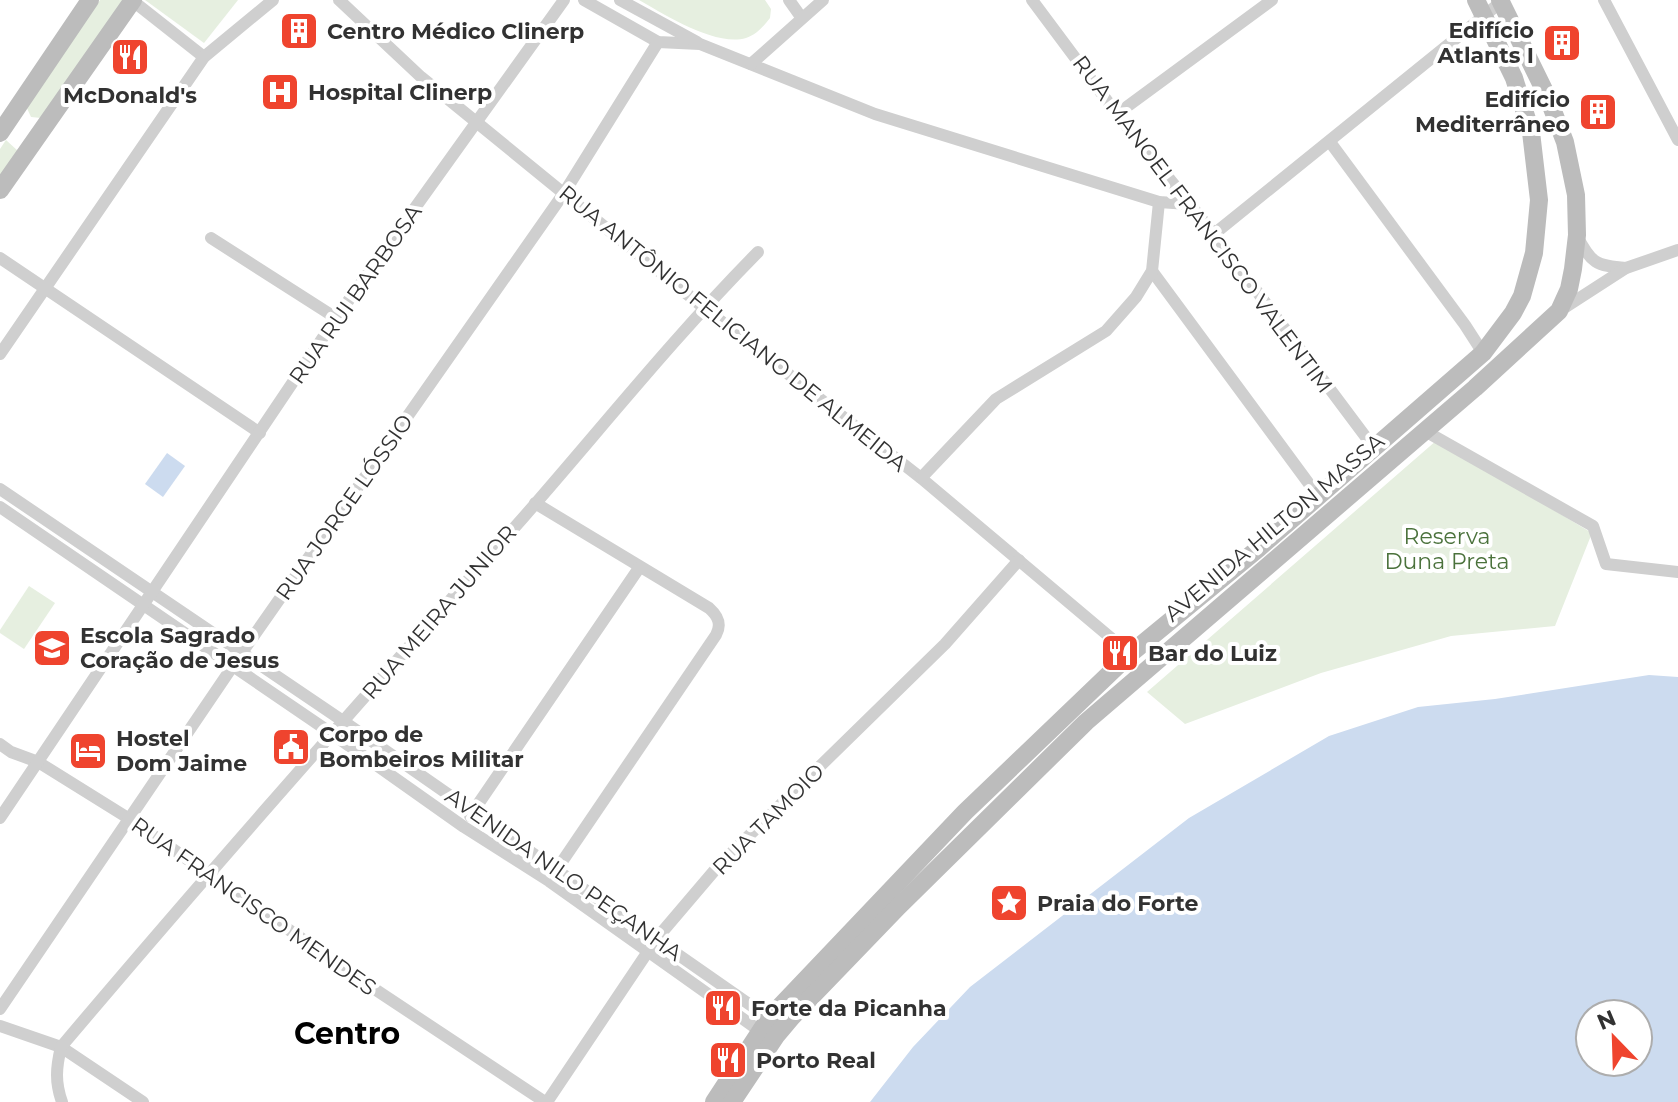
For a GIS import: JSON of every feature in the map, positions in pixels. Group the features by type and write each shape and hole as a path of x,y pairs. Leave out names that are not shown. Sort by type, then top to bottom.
{"main road":[{"path":"37,136 5,126 90,0"},
{"path":"0,190 133,0"},
{"name":"AVENIDA HILTON MASSA","path":"714,1102 764,1025 1008,784 1425,431 1559,311 1569,289 1577,235 1576,195 1565,142 1548,98 1501,1"},
{"name":"AVENIDA HILTON MASSA","path":"732,1102 792,1017 1130,654 1483,353 1513,313 1522,296 1534,253 1539,200 1531,132 1514,78 1480,7"},
{"path":"1513,313 1537,331"}],"street":[{"path":"133,0 204,57"},
{"path":"0,354 204,57 273,0"},
{"name":"RUA ANTÔNIO FELICIANO DE ALMEIDA","path":"339,0 379,40 477,122 703,307 921,478 1130,654"},
{"name":"RUA RUI BARBOSA","path":"143,605 336,318 564,0"},
{"path":"584,0 658,42 700,44"},
{"path":"620,0 700,44 875,114 1159,202 1188,204"},
{"path":"789,0 801,17"},
{"path":"751,64 823,0"},
{"path":"1117,114 1272,0"},
{"path":"1604,0 1678,140"},
{"name":"RUA MANOEL FRANCISCO VALENTIM","path":"1035,1 1117,114 1214,234 1374,448"},
{"path":"1214,234 1330,142 1480,7 1501,1"},
{"name":"RUA JORGE LÓSSIO","path":"0,1009 241,654 564,193 658,42"},
{"path":"1330,142 1483,353"},
{"path":"921,478 996,399 1106,331 1136,297 1152,271 1159,202"},
{"path":"1577,235 1585,252 1597,264 1626,268"},
{"path":"211,238 336,318"},
{"path":"1559,311 1626,268 1678,250"},
{"name":"RUA MEIRA JUNIOR","path":"61,1047 208,873 535,503 703,307 758,252"},
{"path":"0,258 260,433"},
{"path":"1152,271 1318,496"},
{"path":"1425,431 1593,526 1606,564 1678,572"},
{"name":"AVENIDA NILO PEÇANHA","path":"0,489 472,812 647,952 764,1025"},
{"path":"535,503 709,608 716,614 719,629 552,876"},
{"name":"AVENIDA NILO PEÇANHA","path":"0,507 464,827 657,938 764,1025"},
{"name":"RUA TAMOIO","path":"546,1102 657,938 720,864 945,644 1019,560"},
{"path":"464,827 639,568"},
{"path":"0,818 143,605"},
{"path":"0,762 5,748"},
{"name":"RUA FRANCISCO MENDES","path":"5,748 38,762 128,818 379,992 546,1102"},
{"path":"0,1026 61,1047 143,1102"},
{"path":"61,1047 56,1083 62,1102"}],"green space":[{"path":"100,0 124,0 41,118 31,117 26,106"},
{"path":"145,0 238,0 204,43"},
{"path":"639,0 765,0 771,9 770,18 762,27 746,38 734,40 690,28"},
{"path":"6,140 18,151 0,177 0,149"},
{"name":"Reserva Duna Preta","path":"1437,440 1592,533 1555,626 1451,636 1321,673 1185,724 1147,692"},
{"path":"29,586 55,603 24,649 0,630"}],"water":[{"path":"167,453 185,466 163,497 145,484"},
{"path":"1649,675 1678,677 1678,1102 870,1102 913,1047 970,987 1189,818 1329,736 1418,707 1495,699"}],"place":[{"name":"Centro Médico Clinerp","path":"299,31"},
{"name":"Edifício Atlants I","path":"1562,43"},
{"name":"McDonald's","path":"130,57"},
{"name":"Hospital Clinerp","path":"280,92"},
{"name":"Edifício Mediterrâneo","path":"1598,112"},
{"name":"Escola Sagrado Coração de Jesus","path":"52,648"},
{"name":"Bar do Luiz","path":"1120,653"},
{"name":"Corpo de Bombeiros Militar","path":"291,747"},
{"name":"Hostel Dom Jaime","path":"88,751"},
{"name":"Praia do Forte","path":"1009,903"},
{"name":"Forte da Picanha","path":"723,1008"},
{"name":"Porto Real","path":"728,1060"}],"district":[{"name":"Centro","path":"347,1034"}]}
